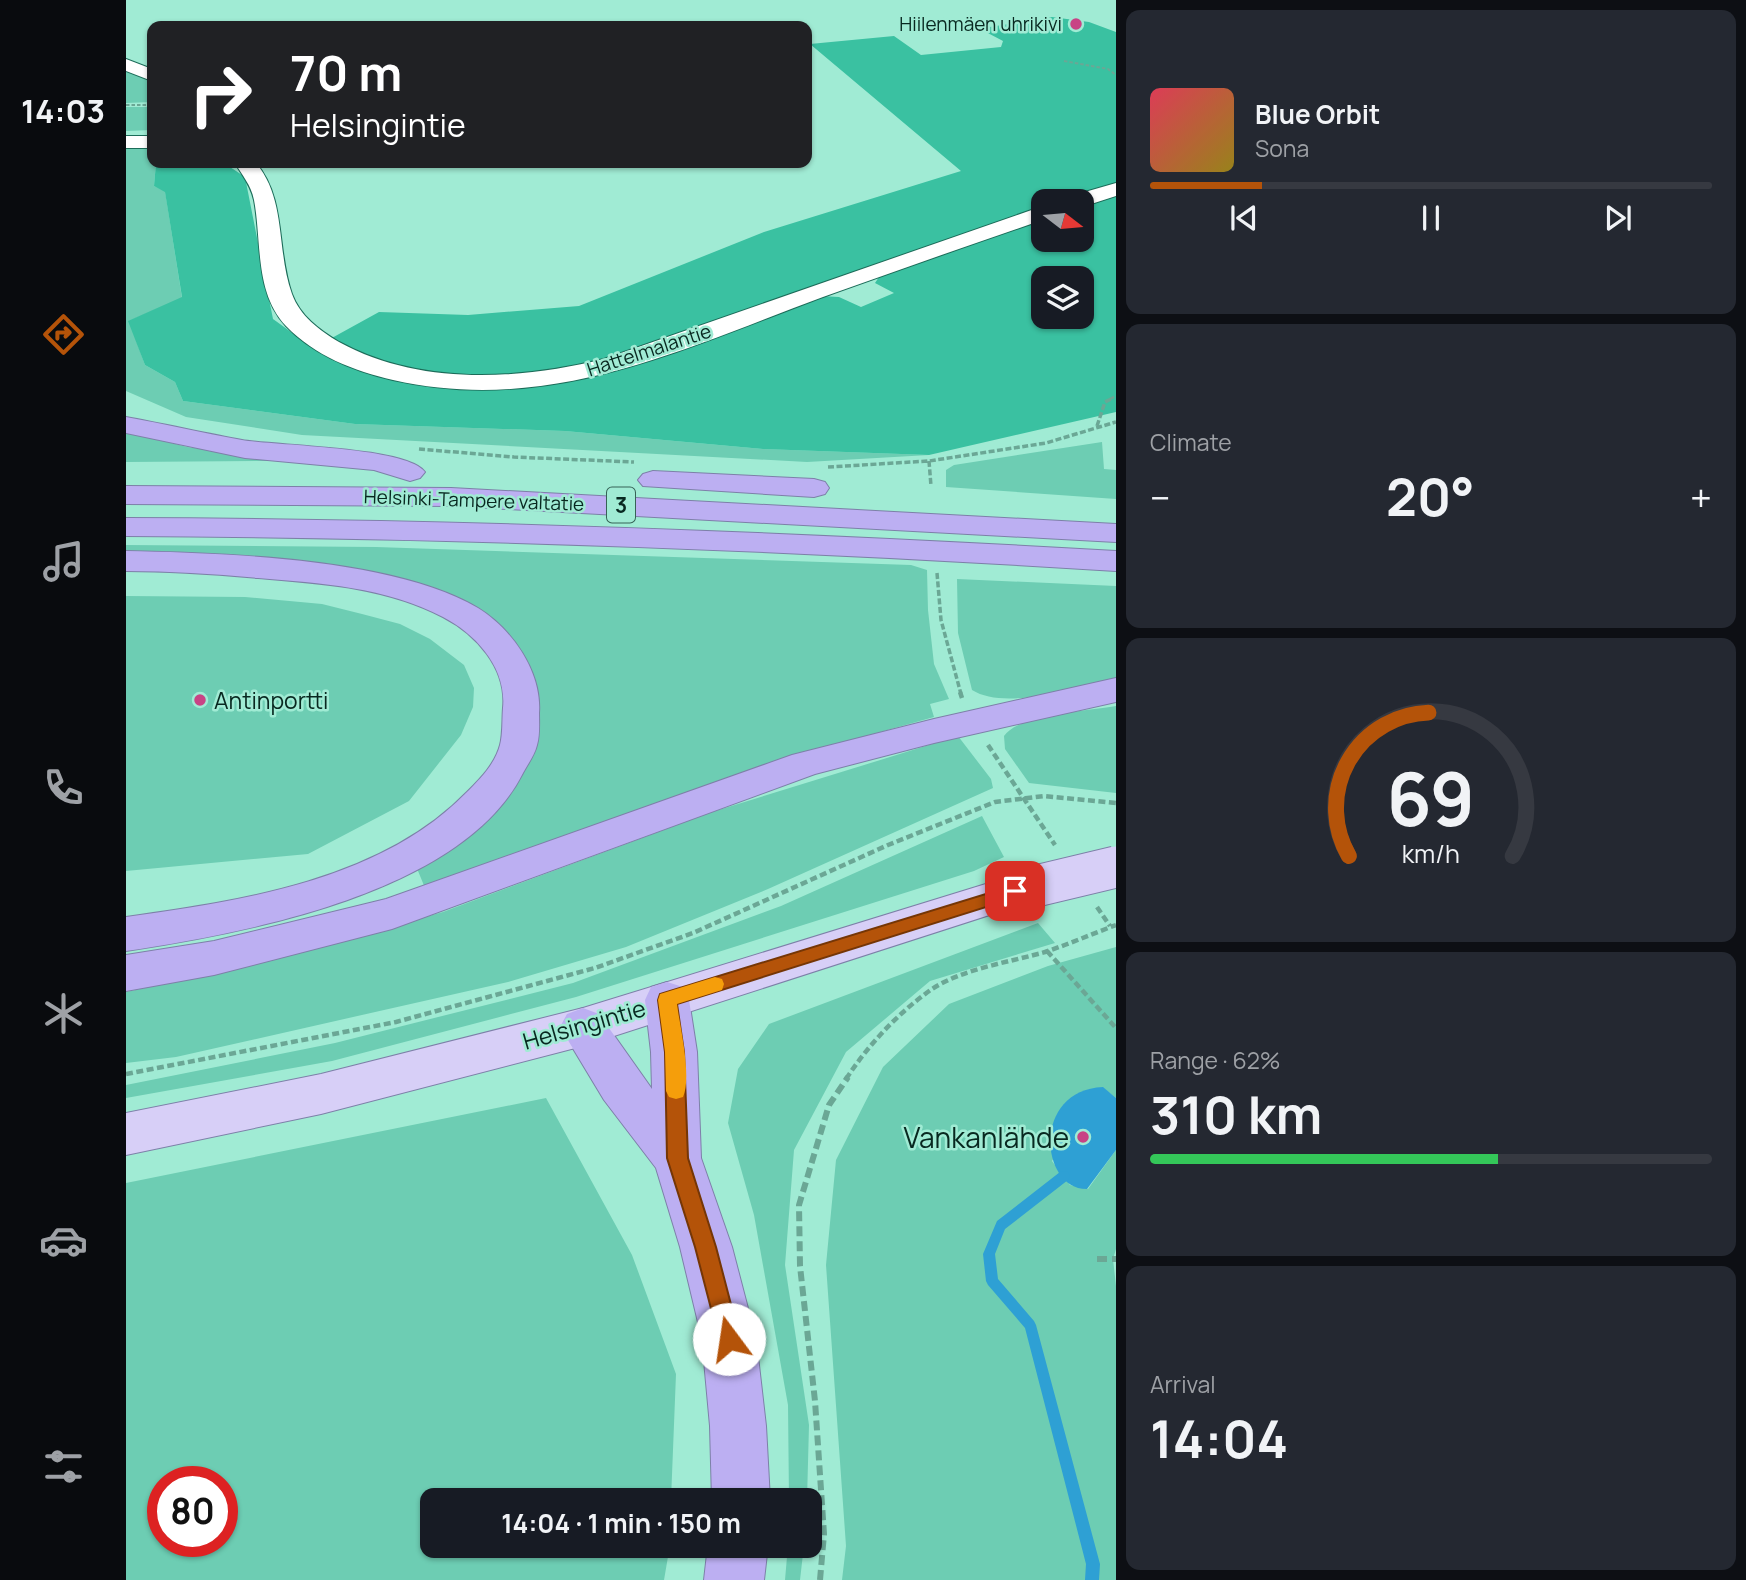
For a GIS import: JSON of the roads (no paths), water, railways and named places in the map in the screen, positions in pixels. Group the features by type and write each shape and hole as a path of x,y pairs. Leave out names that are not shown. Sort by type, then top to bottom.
{"highway":[{"path":"126,425 245,449 377,462 410,460"},
{"path":"126,469 410,460 829,478"},
{"name":"Helsinki-Tampere valtatie","path":"126,495 452,497 1116,533"},
{"path":"1009,499 1116,507"},
{"name":"Helsinki-Tampere valtatie","path":"126,527 445,530 691,538 1116,561"},
{"path":"126,561 322,575 383,585 438,601 474,620 499,645 513,665 523,713 518,747 506,773 490,796 470,817 413,854 328,890 253,913 126,934"},
{"path":"126,972 214,958 330,931 392,913 805,764 934,731 1116,690"},
{"path":"667,1000 674,1052 677,1158 706,1247 729,1339 738,1426 741,1488"},
{"path":"583,1027 621,1086 677,1158"},
{"path":"734,1580 737,1558"}],"main road":[{"name":"Helsingintie","path":"126,1134 321,1094 583,1027 1015,891 1116,867"}],"street":[{"path":"126,64 147,74"},
{"path":"126,142 147,142"},
{"name":"Hattelmalantie","path":"249,168 262,185 277,292 297,324 314,339 366,364 394,372 446,380 488,382 540,378 611,365 901,261 1031,218"},
{"path":"1094,196 1116,188"}],"water":[{"name":"Vankanlähde","path":"1103,1087 1116,1098 1116,1150 1087,1189 1071,1185 1060,1174 1052,1158 1050,1140 1054,1121 1064,1104 1080,1092"}],"waterway":[{"path":"1064,1176 1001,1225 989,1254 992,1281 1030,1325 1093,1564 1092,1580"}],"place":[{"name":"Hiilenmäen uhrikivi","path":"1076,24"},
{"name":"Antinportti","path":"200,700"},
{"name":"Vankanlähde","path":"1083,1137"}]}
